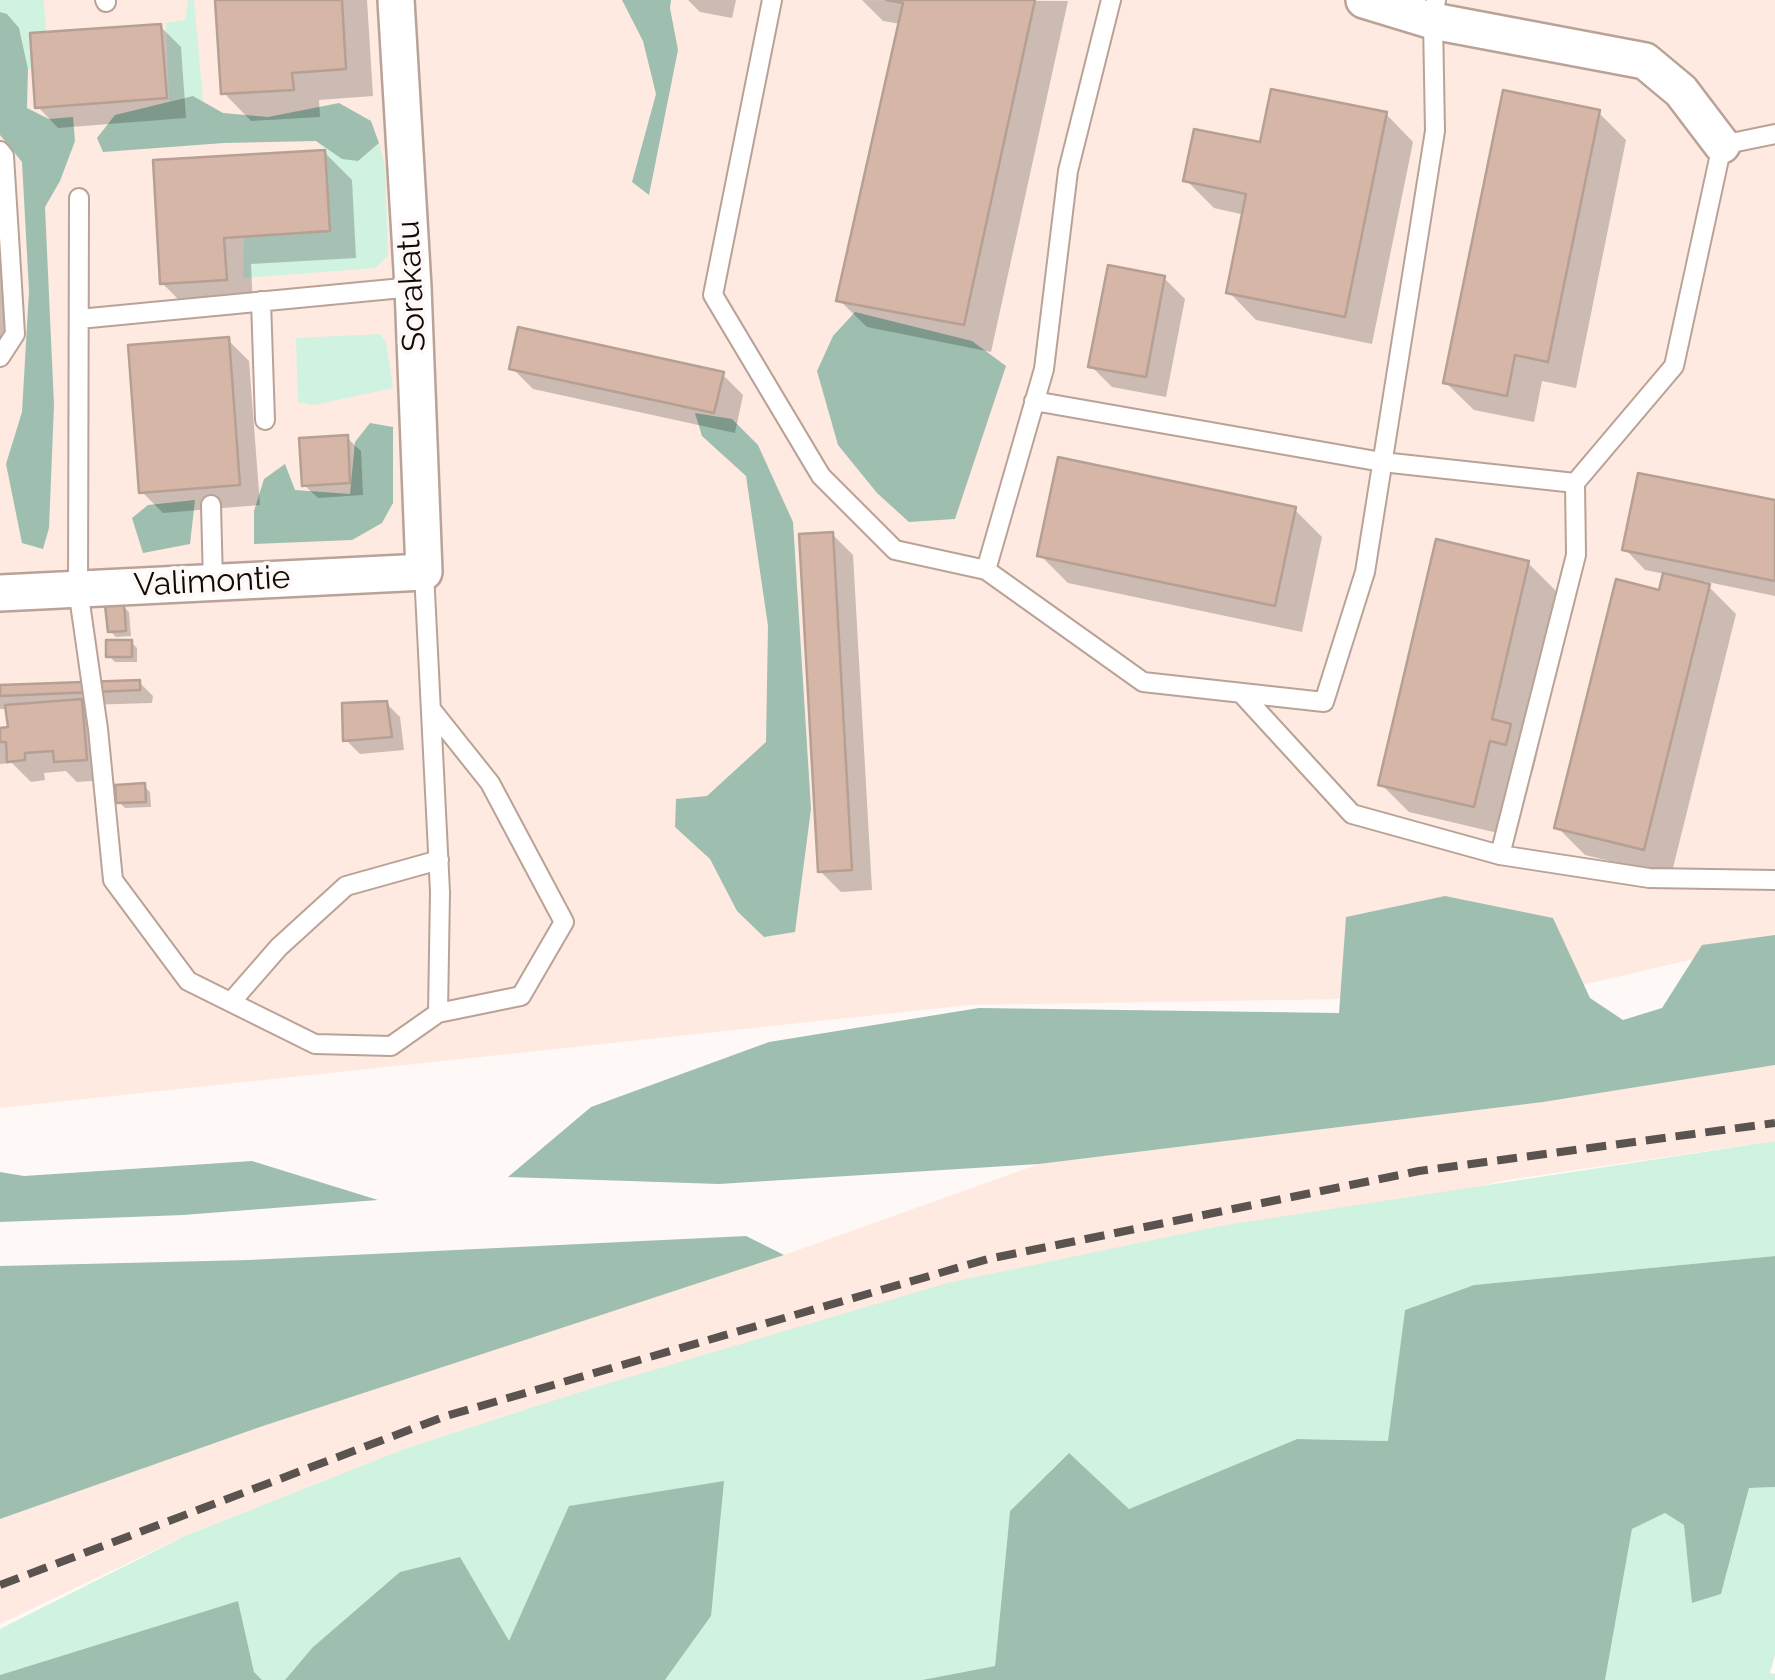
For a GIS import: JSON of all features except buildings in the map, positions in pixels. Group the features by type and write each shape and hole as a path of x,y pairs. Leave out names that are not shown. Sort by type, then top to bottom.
{"street":[{"name":"Sorakatu","path":"396,0 424,572"},
{"path":"1364,0 1435,10 1645,61 1681,91 1722,145"},
{"name":"Valimontie","path":"0,593 424,572"}],"lane":[{"path":"772,0 713,295 821,476 895,550 986,570 1143,682 1324,702 1365,572 1436,131 1435,10"},
{"path":"986,570 1044,369 1068,172 1111,0"},
{"path":"1500,855 1576,555 1575,483 1674,366 1722,145 1775,134"},
{"path":"0,151 4,156 4,207 15,334 0,357"},
{"path":"79,198 78,589 98,729 113,880 188,981 315,1044 390,1046 438,1013 520,996 564,922 490,783 431,709"},
{"path":"79,319 412,286"},
{"path":"261,302 265,420"},
{"path":"1034,401 1382,462 1575,483"},
{"path":"211,505 213,582"},
{"path":"424,572 439,860 438,1013"},
{"path":"1241,694 1352,814 1500,855 1650,878 1775,880"},
{"path":"231,1002 278,947 346,886 439,860"}],"shaded area":[{"path":"0,0 1775,0 1775,940 1535,996 970,1005 0,1108"},
{"path":"1775,1065 1775,1141 1507,1180 589,1389 407,1448 187,1535 0,1624 0,1519 260,1427 784,1255 1039,1164 1543,1102"}],"green space":[{"path":"0,0 44,0 46,32 30,34 32,68 28,69 19,28 0,12"},
{"path":"188,0 194,0 203,101 193,96 169,101 166,23 185,20"},
{"path":"622,0 671,0 678,50 649,195 632,182 656,94 643,41"},
{"path":"0,12 19,28 28,69 27,108 49,119 73,117 75,141 45,207 54,405 49,528 43,549 22,543 6,464 22,412 29,291 22,162 0,135"},
{"path":"193,96 223,113 268,117 339,103 371,121 379,143 358,161 342,159 316,141 103,152 97,138 115,115"},
{"path":"316,141 342,159 358,161 379,143 385,166 388,256 375,268 243,278 244,237 329,231 325,150"},
{"path":"855,312 972,341 1006,366 955,519 909,522 877,493 838,445 817,371 833,336"},
{"path":"380,334 386,342 393,388 314,405 298,402 296,338"},
{"path":"695,413 732,419 758,445 793,522 811,809 795,932 764,937 737,911 710,859 675,827 676,799 707,796 766,742 768,626 746,476 702,436"},
{"path":"370,423 393,427 393,503 382,523 352,540 254,544 254,511 264,479 285,464 295,490 350,494 355,442"},
{"path":"195,500 190,544 143,553 132,518 148,505"},
{"path":"1445,896 1553,918 1590,998 1623,1020 1662,1008 1702,945 1775,935 1775,1065 1543,1102 1039,1164 719,1184 508,1177 591,1107 769,1042 979,1008 1339,1013 1346,917"},
{"path":"1775,1141 1775,1256 1474,1285 1405,1310 1389,1441 1297,1439 1129,1509 1068,1453 1010,1511 995,1666 922,1680 665,1680 711,1616 508,1642 312,1648 285,1680 262,1680 254,1672 238,1601 0,1675 0,1629 187,1535 407,1448 589,1389 947,1283 1220,1226"},
{"path":"252,1161 378,1200 183,1215 0,1222 0,1172 24,1176"},
{"path":"746,1236 784,1255 260,1427 0,1519 0,1266 248,1260"},
{"path":"1775,1256 1775,1487 1749,1488 1721,1594 1692,1603 1684,1525 1665,1513 1632,1529 1605,1680 922,1680 995,1666 1010,1511 1069,1453 1129,1509 1297,1439 1388,1441 1405,1310 1474,1285"},
{"path":"724,1481 711,1616 665,1680 285,1680 312,1648 400,1572 460,1557 509,1641 569,1506"},
{"path":"1775,1487 1775,1655 1770,1673 1775,1674 1775,1680 1605,1680 1632,1529 1665,1513 1684,1525 1693,1603 1721,1594 1749,1488"},
{"path":"238,1601 254,1672 262,1680 0,1680 0,1675"}],"railway":[{"path":"0,1585 446,1416 988,1259 1419,1171 1775,1123"}]}
